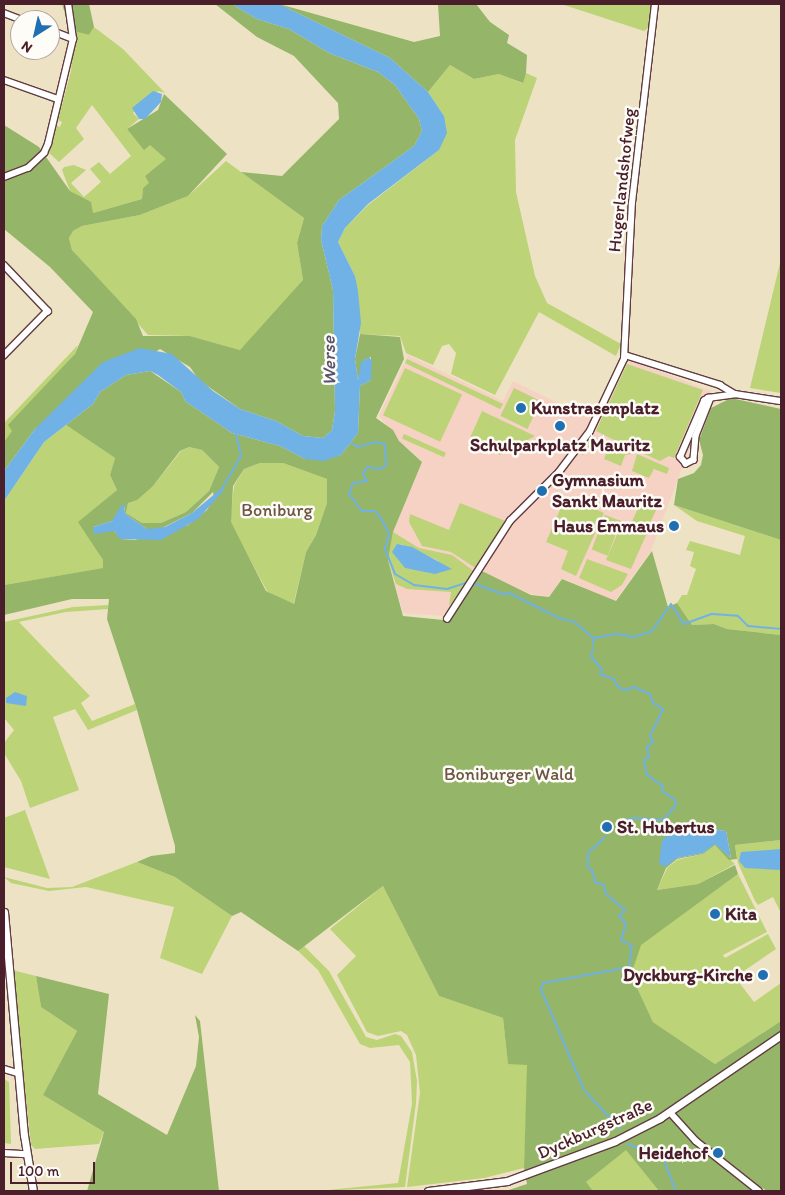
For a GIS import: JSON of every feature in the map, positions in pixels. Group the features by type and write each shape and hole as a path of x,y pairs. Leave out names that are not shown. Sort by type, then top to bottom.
{"street":[{"path":"4,177 28,168 44,153 73,39 68,4"},
{"name":"Hugerlandshofweg","path":"625,357 632,203 655,4"},
{"path":"60,34 73,39"},
{"path":"4,80 58,99"},
{"path":"4,265 48,311 4,356"},
{"path":"447,619 510,521 559,472 590,431 625,357 720,385 735,394"},
{"path":"711,398 696,436 694,460 686,464 680,459 681,454 702,403 711,398 735,394 781,401"},
{"path":"4,912 26,1154 33,1191"},
{"name":"Dyckburgstraße","path":"428,1191 486,1185 527,1175 615,1141 670,1112 781,1036"},
{"path":"4,1069 18,1073"},
{"path":"670,1112 696,1141 759,1191"},
{"path":"4,1153 26,1154"}],"shaded area":[{"name":"Gymnasium Sankt Mauritz","path":"408,355 503,401 513,381 597,422 630,360 711,391 651,551 615,601 562,578 549,597 531,594 479,571 442,616 403,613 388,560 393,532 422,461 399,441 379,416"}],"green space":[{"path":"62,4 89,4 94,27 89,35 70,30"},
{"path":"215,4 232,4 257,19 289,29 329,53 378,72 395,85 419,119 422,131 414,146 339,200 322,226 321,240 333,290 335,411 332,430 323,438 303,436 276,421 240,409 199,380 190,367 160,349 35,429 4,471 4,442 12,431 8,425 75,354 93,312 50,267 4,229 4,125 39,147 70,191 91,202 93,213 142,199 143,188 149,183 145,176 166,159 150,145 144,150 127,129 158,110 164,94 227,154 188,196 140,215 82,226 73,231 69,238 72,250 136,319 143,336 190,336 240,350 303,280 297,243 304,218 241,172 282,176 339,119 338,103 294,56 257,37"},
{"path":"279,4 414,42 440,36 438,4 476,4 490,22 509,35 507,43 527,55 526,73 523,83 499,74 474,79 450,65 428,92 390,58"},
{"path":"561,4 651,4 650,27 644,31"},
{"path":"94,27 123,49 165,93 158,91 133,113 139,119 127,129 144,149 149,144 167,159 145,176 150,183 143,188 142,199 93,213 80,197 70,191 62,170 64,167 74,165 86,170 71,183 84,197 101,182 90,169 99,162 110,174 131,156 92,105 76,128 84,139 59,162 48,152 55,125 60,127 62,122 58,120 71,71 75,31 89,35"},
{"path":"450,65 474,79 499,74 522,83 526,73 537,78 515,140 516,192 535,276 547,303 621,344 616,356 539,312 495,395 451,374 456,353 449,344 442,346 433,365 406,353 400,336 360,334 355,276 338,242 345,228 368,205 439,150 444,116 428,92"},
{"path":"226,161 304,218 297,243 303,280 284,305 240,350 190,336 148,335 72,250 69,238 73,231 82,226 140,215 188,196"},
{"path":"781,259 781,393 750,388"},
{"name":"Boniburger Wald","path":"360,334 400,337 404,359 376,418 393,430 399,441 422,462 393,532 388,560 403,616 443,620 479,572 484,572 531,595 549,597 562,579 616,601 652,551 668,607 677,603 692,625 714,624 727,629 781,635 781,840 735,845 737,859 729,860 715,845 703,854 677,859 666,868 657,890 698,884 735,865 738,874 641,945 631,975 653,1022 715,1064 781,1021 781,1191 767,1191 761,1187 757,1191 659,1191 626,1150 586,1182 593,1191 506,1191 527,1184 524,1168 527,1065 508,1064 503,1018 439,996 383,886 298,951 241,912 232,916 175,877 137,862 151,856 175,853 175,846 137,710 107,619 109,599 72,599 4,615 4,585 103,568 103,560 78,522 117,490 110,475 115,458 66,425 93,404 100,392 126,375 150,371 181,392 185,401 232,433 280,446 305,459 341,455 358,433 360,386 371,380 371,357 364,360 358,380 355,359","holes":["189,447 202,450 219,467 209,491 186,512 161,523 142,523 126,513 128,503 137,500 153,486 180,451","260,463 283,463 327,479 327,503 316,535 306,552 294,604 266,591 231,522 233,486 244,469","213,492 214,498 207,510 188,525 135,540 121,539 114,531 93,527 112,521 125,506 124,512 147,529 158,530 192,513","689,826 726,831 731,858 715,843 703,853 677,858 670,833"]},
{"path":"78,345 75,354 4,442 4,423"},
{"path":"407,359 503,404 500,409 405,363"},
{"path":"627,364 703,390 674,458 669,456 660,461 642,453 638,444 633,443 628,447 596,431"},
{"path":"405,368 462,395 440,442 383,415"},
{"name":"Kunstrasenplatz","path":"514,388 541,401 527,429 500,416"},
{"path":"731,398 781,409 781,540 674,505 678,479 694,473 701,465 703,455 699,440 711,408"},
{"path":"482,411 535,436 500,455 469,440"},
{"path":"66,425 115,458 110,475 117,490 79,522 103,560 104,568 4,585 4,501 44,442"},
{"path":"404,434 446,453 444,457 402,439"},
{"path":"589,435 627,450 631,454 625,455 621,466 604,459 608,449 595,443 592,449 587,447 583,455 577,452"},
{"path":"189,447 202,450 219,467 209,491 186,512 161,523 142,523 126,513 128,503 153,486 181,451"},
{"path":"637,454 669,468 667,474 654,469 649,478 632,471"},
{"name":"Boniburg","path":"260,463 283,463 327,479 327,503 316,535 306,552 293,606 267,591 230,522 234,486 244,469"},
{"path":"566,496 604,513 576,576 561,569 568,551 546,542"},
{"path":"641,502 656,509 646,531 631,524"},
{"path":"460,503 508,522 477,569 451,552 422,546 409,522 410,514 449,530"},
{"path":"674,505 781,540 781,635 727,629 714,624 692,625 677,603 682,595 687,595 696,569 690,566 694,552 686,550 690,541 740,555 745,536 697,521"},
{"path":"605,515 621,521 608,556 592,550"},
{"path":"628,524 647,533 631,569 606,560 619,530 624,532"},
{"path":"393,532 419,548 452,555 475,572 449,606 451,592 407,589 396,584 388,560","holes":["401,544 437,560 440,564 439,573 405,568"]},
{"path":"587,559 628,574 622,585 611,592 579,578"},
{"path":"108,605 108,609 66,612 19,622 90,696 81,703 92,721 135,704 137,710 88,730 75,709 53,717 79,790 30,808 21,781 4,753 4,743 14,730 4,718 4,622 73,607"},
{"path":"25,810 50,879 4,867 4,818"},
{"path":"781,840 781,913 773,897 758,905 755,901 738,863 735,845"},
{"path":"715,845 735,864 698,884 657,890 667,868 677,860 703,854"},
{"path":"137,862 175,877 232,916 202,974 160,958 174,907 86,887 49,891 11,883 4,877 47,888 72,887"},
{"path":"738,874 767,932 723,955 725,958 768,934 776,949 735,977 754,1002 781,983 781,1021 715,1064 653,1022 631,976 640,945"},
{"path":"383,886 439,996 503,1018 508,1063 528,1064 524,1168 484,1178 407,1187 420,1093 416,1055 407,1035 401,1031 378,1036 367,1032 337,975 356,956 330,929"},
{"path":"304,946 329,971 366,1037 377,1040 395,1034 401,1036 412,1052 417,1081 416,1103 405,1187 318,1191 398,1183 412,1104 410,1062 399,1045 370,1048 360,1044 318,970 298,951"},
{"path":"12,970 36,976 41,1007 77,1031 43,1095 104,1132 99,1144 35,1149 31,1145"},
{"path":"36,976 109,994 98,1094 167,1135 196,1066 199,1037 195,1015 200,1021 219,1191 87,1191 104,1132 43,1095 77,1031 41,1007"},
{"path":"4,1079 9,1082 11,1144 4,1143"},
{"path":"626,1149 659,1191 593,1191 585,1182"}],"water":[{"path":"232,4 279,4 390,58 428,92 444,116 447,133 439,150 368,204 345,228 338,242 355,276 358,291 361,323 355,359 358,380 361,362 369,357 372,361 371,380 360,386 358,433 341,455 324,461 305,459 280,446 232,433 185,401 181,392 150,371 126,375 100,392 93,404 44,442 4,501 4,471 35,429 103,362 140,348 172,354 213,391 240,409 276,421 303,436 323,438 332,430 335,411 333,290 321,240 322,226 339,200 414,146 422,131 419,119 395,85 378,72 329,53 289,29 257,19"},
{"path":"153,91 162,94 161,102 145,119 139,119 132,108"},
{"path":"223,487 224,490 198,519 161,540 120,539 114,531 94,534 93,527 112,521 121,506 125,505 124,512 147,529 165,527 192,513"},
{"path":"397,544 412,547 452,569 435,574 405,568 392,552"},
{"path":"15,692 27,696 26,706 6,703 6,698"},
{"path":"689,826 726,831 731,858 715,844 703,853 677,858 665,867 659,863 662,840 679,827"},
{"path":"781,849 781,870 745,868 739,861 741,852"}],"waterway":[{"path":"223,487 241,456 235,431"},
{"path":"351,443 358,447 375,442 385,444 386,465 381,469 367,467 363,474 367,481 353,483 349,494 362,511 375,511 382,520 389,534 385,549 395,574 414,585 447,589 465,583"},
{"path":"475,584 503,594 509,593 561,619 573,621 593,638 618,634 634,637 652,631 671,604 684,624 712,614 738,616 748,626 781,629"},
{"path":"593,638 593,645"},
{"path":"593,649 591,656 602,669 600,674 614,679 618,687 625,690 634,687 650,694 653,703 663,709 650,736 653,742 647,747 649,757 644,760 647,775 663,786 662,791 675,800 676,805 663,820 634,818 622,821"},
{"path":"584,1090 541,989 543,983 629,967 632,946 621,940 626,924 619,916 625,910 606,894 604,885 595,882 593,872 588,868 588,853 605,837"},
{"path":"586,1092 620,1129"},
{"path":"628,1144 664,1160 676,1191"}],"place":[{"name":"Kunstrasenplatz","path":"521,408"},
{"name":"Schulparkplatz Mauritz","path":"560,426"},
{"name":"Gymnasium Sankt Mauritz","path":"542,491"},
{"name":"Haus Emmaus","path":"674,526"},
{"name":"St. Hubertus","path":"607,827"},
{"name":"Kita","path":"715,914"},
{"name":"Dyckburg-Kirche","path":"763,975"},
{"name":"Heidehof","path":"718,1153"}],"water label":[{"name":"Werse","path":"329,361"}]}
